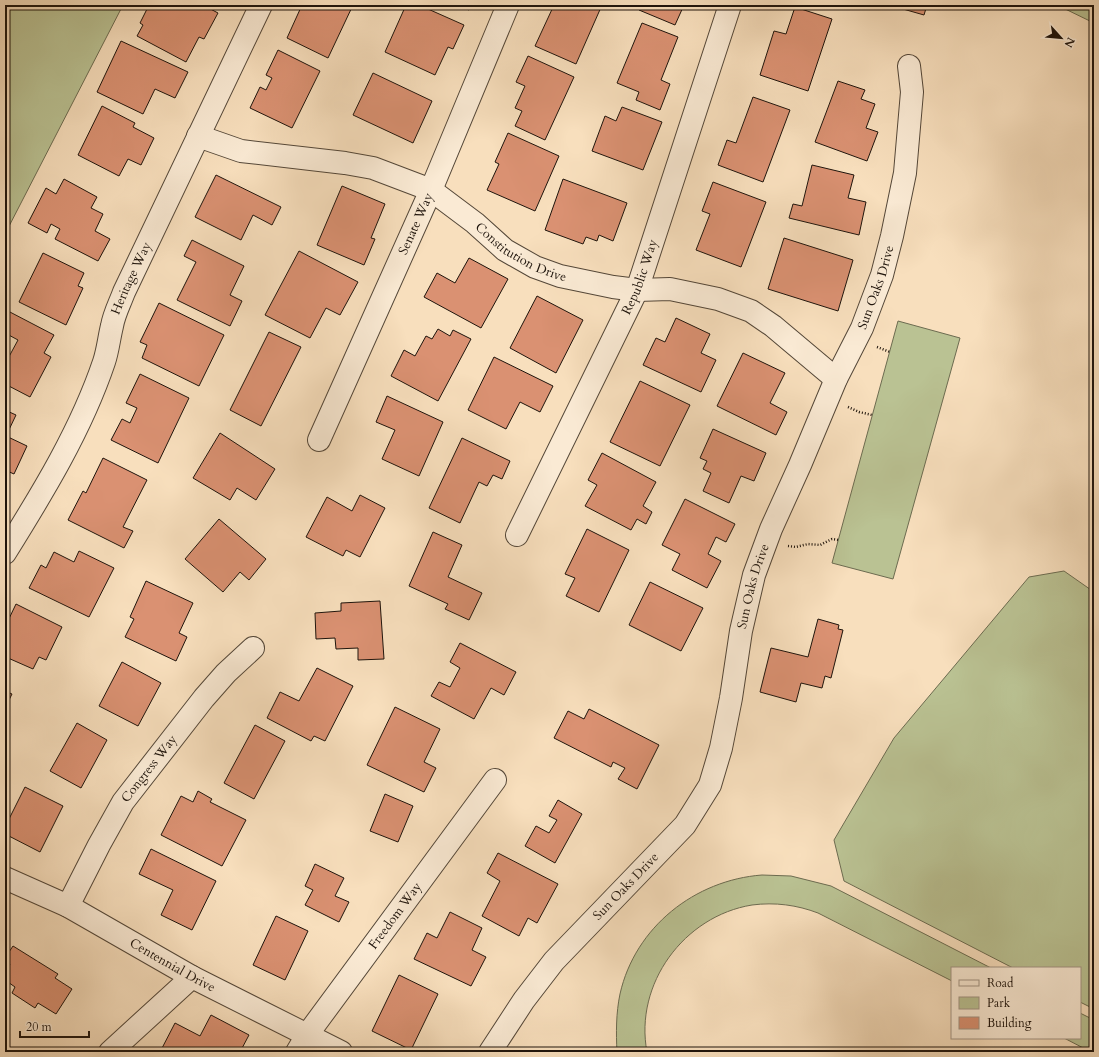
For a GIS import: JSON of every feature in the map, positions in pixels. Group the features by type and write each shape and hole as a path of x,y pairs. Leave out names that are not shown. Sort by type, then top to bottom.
{"street":[{"name":"Heritage Way","path":"5,552 41,495 77,426 105,360 112,324 124,292 261,5"},
{"name":"Senate Way","path":"319,440 431,190 508,5"},
{"name":"Republic Way","path":"517,535 636,290 730,5"},
{"name":"Sun Oaks Drive","path":"490,1052 524,1000 554,961 685,825 710,785 721,748 731,698 741,630 754,575 766,541 836,379 862,328 882,275 905,173 912,92 909,66"},
{"name":"Constitution Drive","path":"198,136 241,151 346,163 373,168 431,190 475,223 505,250 535,267 560,276 613,287 636,290 670,289 718,299 751,311 773,326 836,379"},
{"name":"Congress Way","path":"68,906 123,802 204,698 253,648"},
{"name":"Freedom Way","path":"302,1043 495,780"},
{"name":"Centennial Drive","path":"5,878 68,906 192,977 302,1043 341,1052"},
{"path":"110,1052 192,977"}],"path":[{"path":"766,541 796,547 808,544 820,545 832,539 838,540"}],"green space":[{"path":"5,5 123,5 5,234"},
{"path":"1057,5 1094,5 1094,23"},
{"path":"898,321 960,338 893,579 832,563"},
{"path":"1064,571 1094,592 1094,1009 1081,1002 1081,967 1011,967 844,881 834,840 894,738 1029,577"},
{"path":"762,875 791,876 831,886 989,967 951,967 951,980 818,913 786,905 752,905 727,912 705,923 685,938 669,957 657,979 648,1002 645,1027 647,1052 617,1052 616,1038 620,994 628,970 639,948 654,928 672,911 692,897 714,886 737,879"},
{"path":"1081,1014 1094,1020 1094,1052 1091,1052 1066,1039 1081,1039"}],"building":[{"path":"149,5 203,5 218,13 204,39 199,37 186,62 137,36 143,25 140,23"},
{"path":"302,5 353,5 328,58 287,38"},
{"path":"406,5 419,5 464,25 453,49 448,47 435,75 385,52"},
{"path":"458,5 471,5 469,10"},
{"path":"554,5 602,5 576,64 535,46"},
{"path":"641,5 684,5 675,25 639,10"},
{"path":"889,5 927,5 924,15"},
{"path":"795,7 832,19 808,91 760,75 774,31 786,34"},
{"path":"642,23 678,37 661,80 670,84 660,110 636,100 639,92 617,83"},
{"path":"121,41 188,72 175,98 155,89 143,114 97,92"},
{"path":"278,50 320,71 292,128 250,108 260,87 266,90 272,78 266,75"},
{"path":"528,56 574,77 545,140 515,126 522,111 515,108 525,86 516,82"},
{"path":"373,73 432,101 413,143 353,115"},
{"path":"838,81 865,90 861,99 875,104 866,128 878,132 867,161 815,142"},
{"path":"753,97 790,110 763,182 718,165 727,140 736,143"},
{"path":"102,106 135,123 133,127 154,138 141,165 128,159 119,176 78,155"},
{"path":"622,107 662,122 643,170 592,151 605,116 616,121"},
{"path":"508,133 559,156 535,211 487,190 499,164 495,162"},
{"path":"812,165 854,175 848,198 866,202 859,235 789,218 793,204 802,206"},
{"path":"216,175 281,207 272,225 253,215 241,240 195,217"},
{"path":"64,179 97,197 91,208 103,214 95,231 110,239 98,261 55,239 60,229 51,224 47,233 28,223 46,188 56,194"},
{"path":"563,179 627,203 613,241 599,235 597,241 586,237 583,244 545,230"},
{"path":"713,182 766,202 741,267 696,250 710,214 702,211"},
{"path":"342,186 385,204 371,238 375,239 364,265 317,245"},
{"path":"784,238 853,260 838,311 768,289"},
{"path":"192,240 244,266 230,295 242,301 230,326 177,300 196,262 184,256"},
{"path":"299,251 358,282 340,315 326,308 310,338 265,315"},
{"path":"43,253 84,273 78,286 83,288 66,325 19,302"},
{"path":"469,258 508,279 481,328 424,297 437,273 455,283"},
{"path":"537,296 583,320 556,373 510,348"},
{"path":"159,303 224,335 199,386 142,358 147,345 140,342"},
{"path":"8,311 54,335 44,353 51,357 30,397 5,384 5,364 18,340 5,333 5,316"},
{"path":"676,318 710,334 701,353 716,360 701,392 643,365 656,338 665,342"},
{"path":"438,329 450,336 453,330 471,339 438,401 391,376 404,350 415,356 426,336 432,339"},
{"path":"269,332 301,347 261,426 230,410"},
{"path":"743,353 785,373 770,403 787,412 776,435 717,406"},
{"path":"494,357 553,386 540,412 520,402 506,429 468,410"},
{"path":"140,374 189,398 158,463 111,440 122,419 130,423 137,408 126,403"},
{"path":"640,381 690,405 660,466 610,442"},
{"path":"387,396 443,422 419,476 382,459 395,430 376,422"},
{"path":"5,410 16,415 6,436 27,446 14,474 5,470"},
{"path":"713,429 766,453 754,481 741,476 729,503 703,491 711,473 703,469 707,461 700,458"},
{"path":"220,433 275,469 256,500 237,488 230,500 193,478"},
{"path":"462,438 510,461 502,479 493,475 487,486 479,482 460,523 429,508"},
{"path":"602,453 656,482 643,506 652,512 646,524 637,519 631,530 585,506 597,485 588,480"},
{"path":"103,458 147,480 123,527 133,531 124,548 68,520 83,491 86,493"},
{"path":"360,495 385,508 360,557 346,550 343,556 306,537 327,497 352,511"},
{"path":"685,499 735,524 726,542 716,537 708,554 721,561 707,588 672,570 680,554 662,545"},
{"path":"219,519 266,559 249,580 240,572 223,592 185,559"},
{"path":"587,529 629,550 599,612 566,596 575,578 565,574"},
{"path":"433,532 462,545 448,577 482,593 469,620 445,609 448,604 409,586"},
{"path":"79,551 114,568 89,617 29,588 41,565 46,568 54,552 74,562"},
{"path":"146,581 193,603 179,633 187,637 176,661 125,637 134,619 130,617"},
{"path":"650,582 703,608 681,651 629,625"},
{"path":"380,601 384,659 358,660 358,648 336,649 335,638 316,639 315,613 341,611 341,603"},
{"path":"16,604 62,627 46,660 39,657 33,669 8,658 5,665 5,627"},
{"path":"818,619 839,625 838,629 843,630 831,678 825,676 822,688 801,683 796,702 760,692 771,648 808,657"},
{"path":"460,643 516,672 504,695 491,688 474,719 431,696 439,682 450,687 460,668 450,662"},
{"path":"122,662 161,683 138,726 99,706"},
{"path":"317,668 353,686 325,741 314,736 311,741 267,718 280,692 299,701"},
{"path":"5,691 12,694 5,708"},
{"path":"395,707 440,729 424,762 436,768 424,792 367,765"},
{"path":"589,709 659,745 637,789 618,779 625,768 613,762 611,767 554,738 568,711 584,719"},
{"path":"77,723 107,740 81,788 50,771"},
{"path":"255,725 285,741 254,799 224,783"},
{"path":"25,787 63,806 40,852 5,834 5,827"},
{"path":"198,791 212,799 210,802 246,820 222,866 161,835 181,796 193,802"},
{"path":"385,794 413,806 398,842 370,831"},
{"path":"558,800 582,814 555,863 525,846 536,826 549,833 557,820 549,816"},
{"path":"151,849 216,881 192,930 161,915 173,890 139,874"},
{"path":"498,853 558,884 537,923 528,918 519,936 482,916 500,881 487,873"},
{"path":"315,864 344,878 335,896 349,902 339,922 305,905 313,890 305,886"},
{"path":"450,912 482,928 472,950 486,957 471,986 414,959 427,933 437,938"},
{"path":"276,916 308,931 285,980 253,965"},
{"path":"13,946 58,974 55,978 72,989 56,1014 38,1003 35,1008 12,993 15,987 5,980 5,972 10,964 5,961 5,958"},
{"path":"399,975 438,994 411,1050 372,1031"},
{"path":"211,1015 249,1035 240,1052 160,1052 175,1023 200,1036"}]}
